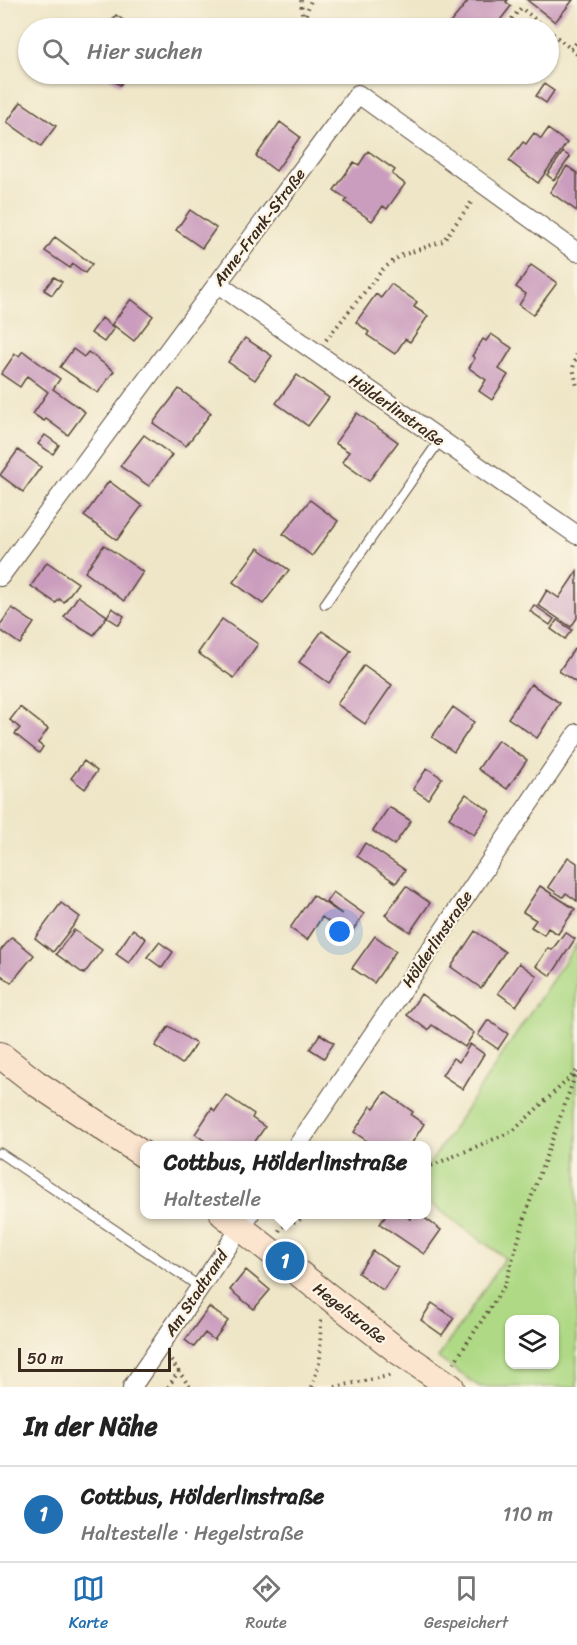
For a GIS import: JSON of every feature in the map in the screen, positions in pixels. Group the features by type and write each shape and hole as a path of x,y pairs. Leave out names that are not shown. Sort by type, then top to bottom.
{"street":[{"name":"Anne-Frank-Straße","path":"0,578 358,94 577,252"},
{"name":"Hölderlinstraße","path":"218,284 577,535"},
{"name":"Hölderlinstraße","path":"300,1141 577,733"},
{"path":"0,1056 36,1083 140,1152"},
{"name":"Hegelstraße","path":"238,1219 398,1351 446,1384"},
{"name":"Am Stadtrand","path":"132,1387 200,1287 238,1219"}],"lane":[{"path":"325,604 440,440"},
{"path":"0,1153 200,1287"}],"path":[{"path":"301,0 302,18"},
{"path":"305,18 311,0"},
{"path":"512,18 521,8 533,18"},
{"path":"559,39 577,54"},
{"path":"571,49 577,42"},
{"path":"316,353 383,268 400,256 443,241 484,185"},
{"path":"577,354 573,368 577,386"},
{"path":"431,1166 513,1131 576,1073"},
{"path":"446,1384 505,1285 529,1204 576,1073"},
{"path":"281,1227 302,1219"},
{"path":"312,1387 320,1360 320,1308"},
{"path":"168,1387 179,1371"},
{"path":"335,1387 394,1375"}],"green space":[{"path":"577,943 577,1387 480,1387 438,1358 505,1258 431,1204 431,1162"}],"building":[{"path":"469,0 508,0 506,2 511,6 502,18 454,18"},
{"path":"527,0 573,0 558,18 550,18"},
{"path":"544,84 554,91 546,103 536,96"},
{"path":"21,102 56,126 41,146 7,122"},
{"path":"280,122 300,137 276,171 256,156"},
{"path":"548,129 567,143 538,183 509,161 523,142 526,144 534,133 541,139"},
{"path":"368,151 395,170 392,174 405,184 387,209 383,206 372,221 345,202 347,199 334,190 354,162 359,165"},
{"path":"563,152 570,157 554,180 547,175"},
{"path":"567,166 577,173 577,211 550,192"},
{"path":"190,210 216,228 202,248 176,230"},
{"path":"55,237 92,264 85,273 73,264 70,268 45,251"},
{"path":"531,265 557,283 533,315 519,305 526,294 516,287"},
{"path":"54,277 62,282 52,295 44,290"},
{"path":"391,284 417,302 414,307 428,316 410,342 405,339 395,354 367,335 369,332 356,322 376,294 381,298"},
{"path":"131,299 153,316 134,341 112,324"},
{"path":"102,318 114,328 104,342 91,333"},
{"path":"491,334 512,348 499,369 508,375 492,400 479,391 486,380 469,368 475,358 472,356 483,339 486,341"},
{"path":"245,338 272,356 255,380 228,362"},
{"path":"73,349 84,357 88,352 114,371 98,393 60,367"},
{"path":"23,351 60,379 53,389 85,412 68,435 46,419 44,421 33,414 48,392 27,376 20,387 1,374 15,354 19,356"},
{"path":"297,375 329,398 308,426 276,403"},
{"path":"179,389 211,413 186,446 153,423"},
{"path":"357,413 398,442 369,481 342,462 349,452 335,443"},
{"path":"45,435 59,445 53,454 38,444"},
{"path":"144,435 172,455 149,486 120,466"},
{"path":"18,450 41,467 23,492 0,475"},
{"path":"109,481 142,506 117,540 84,516"},
{"path":"310,500 338,521 312,556 283,534"},
{"path":"104,545 143,572 124,601 85,572"},
{"path":"258,548 289,570 263,604 233,582"},
{"path":"47,562 78,583 64,602 59,599 56,603 31,586"},
{"path":"577,571 577,618 571,627 538,605 547,590 559,598"},
{"path":"78,596 107,616 94,635 64,617"},
{"path":"534,605 554,619 550,625 530,611"},
{"path":"12,608 34,623 20,644 0,630 0,625"},
{"path":"112,608 124,616 119,625 107,617"},
{"path":"222,619 258,644 234,678 198,653"},
{"path":"557,620 572,630 565,639 551,629"},
{"path":"322,631 351,651 329,683 299,662"},
{"path":"574,649 577,650 577,683 559,671"},
{"path":"364,665 392,685 365,724 337,704"},
{"path":"531,684 560,703 537,738 508,718"},
{"path":"20,707 48,729 38,743 43,747 39,753 15,734 20,728 10,720"},
{"path":"453,707 474,722 454,752 432,737"},
{"path":"498,740 527,760 507,789 478,769"},
{"path":"84,761 97,771 85,789 71,778"},
{"path":"427,768 442,778 428,799 413,789"},
{"path":"466,794 490,811 474,835 449,818"},
{"path":"389,807 411,821 394,845 373,831"},
{"path":"365,843 405,870 396,883 357,856"},
{"path":"568,857 577,863 577,901 566,893 563,897 548,887"},
{"path":"406,886 430,903 410,932 385,915"},
{"path":"540,886 575,909 558,934 548,928 544,935 531,927 536,920 523,912"},
{"path":"333,892 364,914 349,936 322,917 307,940 290,928 313,895 342,914 326,902"},
{"path":"61,903 80,917 53,952 35,938"},
{"path":"133,929 146,939 129,963 116,954"},
{"path":"74,930 102,950 84,974 56,954"},
{"path":"475,931 505,952 481,988 451,967"},
{"path":"565,932 575,939 551,976 536,966 548,948 552,950"},
{"path":"375,936 396,951 374,983 352,968"},
{"path":"12,937 34,955 11,983 0,974 0,951"},
{"path":"159,942 173,952 162,968 147,957"},
{"path":"519,963 537,976 516,1006 498,993"},
{"path":"421,994 474,1033 465,1047 432,1025 428,1030 407,1015"},
{"path":"488,1020 508,1034 498,1049 478,1035"},
{"path":"169,1026 196,1044 182,1064 155,1046"},
{"path":"320,1034 334,1043 324,1058 310,1049"},
{"path":"470,1044 484,1054 463,1089 442,1075 453,1058 459,1062"},
{"path":"385,1092 413,1112 411,1115 424,1124 413,1141 367,1141 354,1132 371,1106 374,1108"},
{"path":"226,1095 254,1114 252,1118 265,1127 255,1141 205,1141 195,1134 212,1108 215,1111"},
{"path":"384,1219 426,1219 441,1230 424,1254 380,1224"},
{"path":"373,1251 398,1268 383,1290 358,1273"},
{"path":"246,1270 270,1290 254,1309 230,1290"},
{"path":"432,1303 454,1318 442,1335 421,1320"},
{"path":"209,1307 228,1321 214,1340 205,1333 194,1347 185,1340"}],"place":[{"name":"Cottbus, Hölderlinstraße","path":"285,1261"}]}
